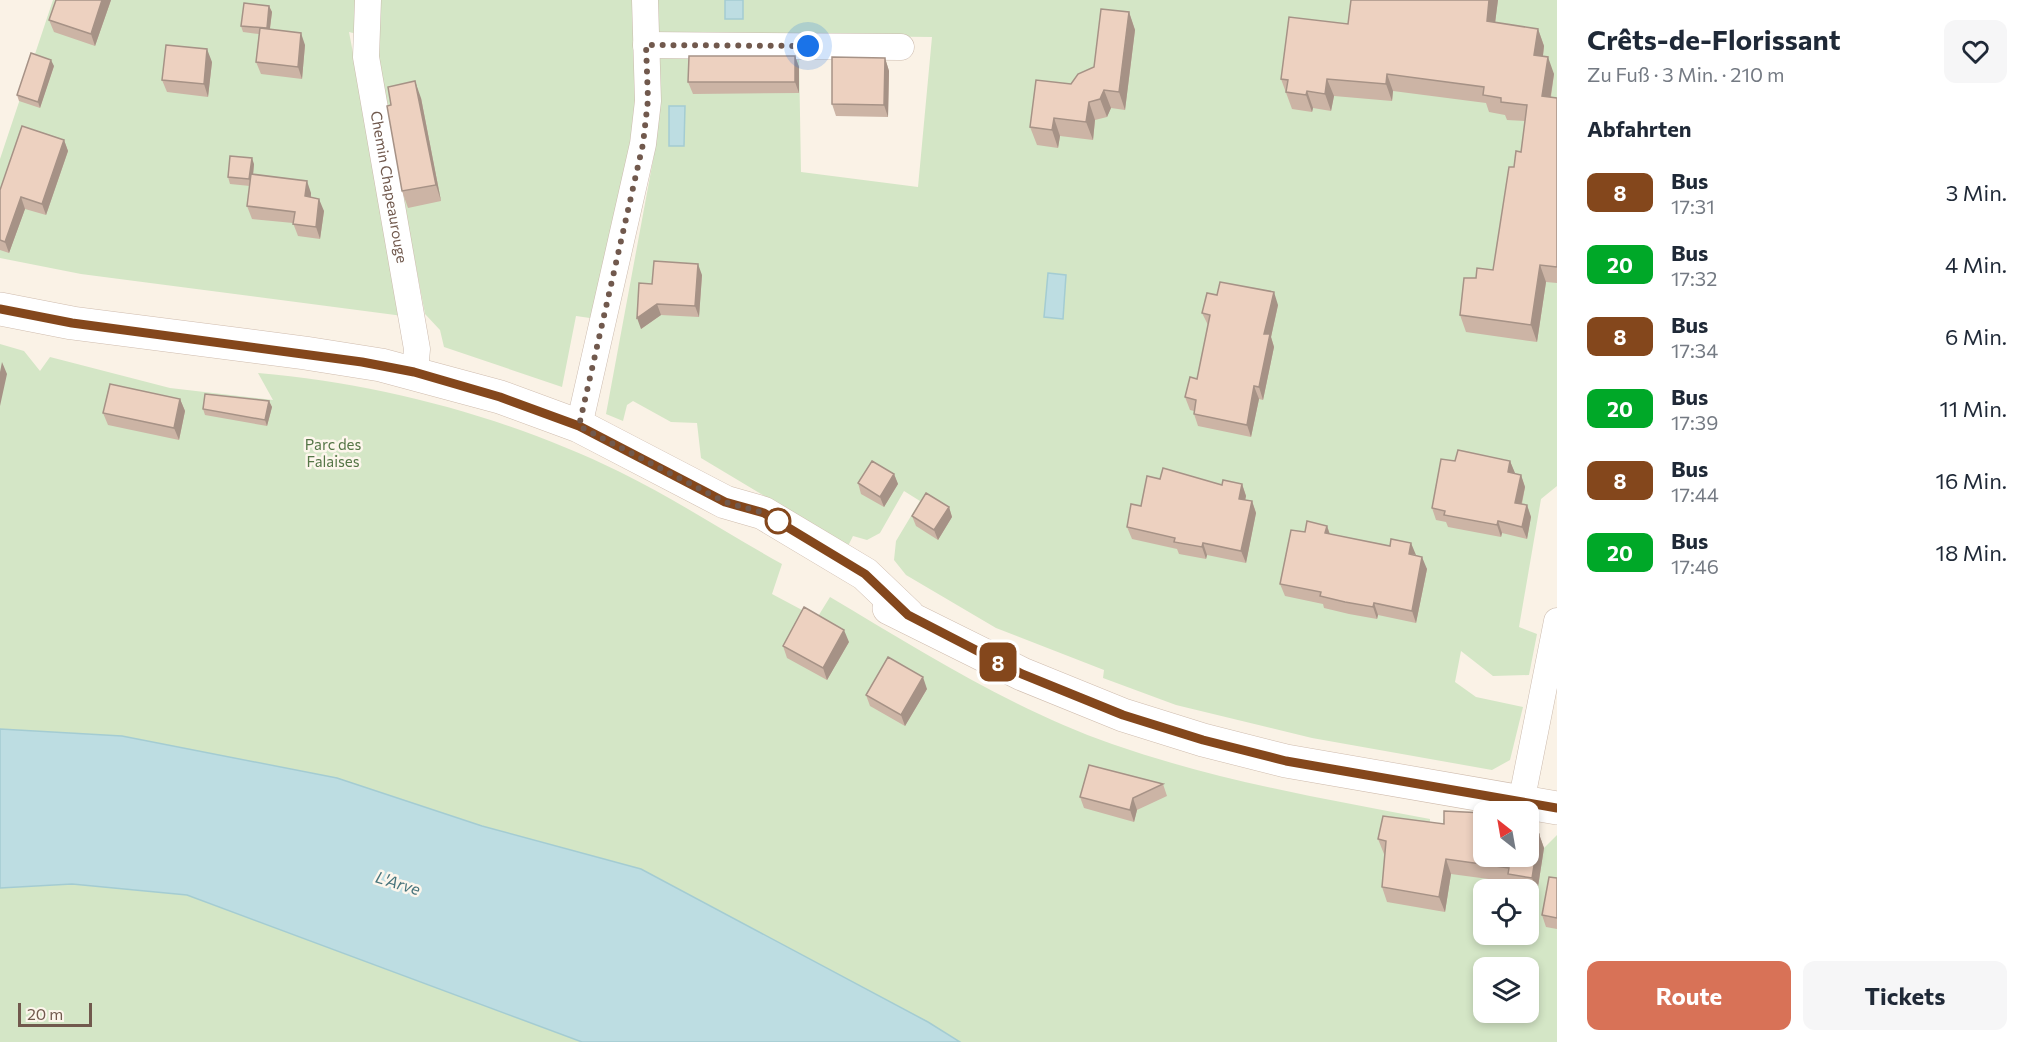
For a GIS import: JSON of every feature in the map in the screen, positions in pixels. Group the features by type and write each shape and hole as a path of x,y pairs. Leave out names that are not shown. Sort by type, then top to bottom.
{"main road":[{"path":"0,309 72,323 305,352 414,372 500,397 579,426 725,502 764,513 865,574 908,615 1022,674 1123,715 1203,740 1286,761 1515,801"},
{"path":"1539,805 1557,808"}],"street":[{"name":"Chemin Chapeaurouge","path":"368,0 366,57 417,349 414,372"},
{"path":"579,426 643,144 648,100 645,0"},
{"path":"646,45 901,47"},
{"path":"1521,801 1557,621"}],"green space":[{"path":"53,0 362,0 361,35 349,32 403,316 81,274 0,258 0,159"},
{"path":"376,0 636,0 635,121 597,319 576,316 562,387 444,347 440,330 425,314 376,55"},
{"path":"654,0 1557,0 1557,486 1541,499 1519,627 1537,634 1529,675 1493,676 1461,651 1455,682 1476,697 1523,707 1510,760 1492,770 1312,738 1176,705 1103,678 1104,670 996,628 906,575 894,560 896,541 920,501 904,491 880,533 867,540 853,536 848,546 701,458 697,423 671,422 633,401 627,405 623,421 606,414 654,155 659,58 799,57 801,172 918,187 932,37 658,34"},
{"name":"Parc des Falaises","path":"0,344 24,351 40,371 50,357 170,388 273,400 258,373 305,378 398,395 489,419 577,452 620,472 782,564 772,594 817,618 830,597 968,678 1075,730 1190,768 1310,796 1430,819 1429,835 1443,838 1443,819 1473,824 1473,867 1539,867 1539,847 1544,848 1557,835 1557,1042 960,1042 928,1022 641,869 482,826 337,778 122,736 0,729"},
{"path":"72,884 187,895 582,1042 0,1042 0,888"}],"water":[{"path":"725,0 743,0 743,19 725,19"},
{"path":"669,106 685,106 684,146 669,146"},
{"path":"1048,273 1066,275 1063,319 1044,317"},
{"name":"L'Arve","path":"0,729 122,736 337,778 482,826 641,869 928,1022 960,1042 582,1042 187,895 72,884 0,888"}],"building":[{"path":"56,0 102,0 91,34 49,20"},
{"path":"1351,0 1489,0 1487,21 1538,29 1534,55 1548,57 1542,96 1557,98 1557,267 1540,265 1531,325 1460,315 1464,278 1476,278 1477,268 1493,270 1509,167 1514,167 1516,151 1521,152 1527,105 1501,102 1501,98 1483,95 1484,87 1387,74 1386,84 1327,79 1325,94 1307,91 1306,95 1286,92 1288,80 1281,79 1289,17 1348,24"},
{"path":"244,3 269,6 267,28 241,26"},
{"path":"1101,9 1129,12 1119,92 1104,90 1100,99 1089,102 1086,122 1054,118 1052,130 1030,127 1036,80 1071,84 1078,74 1094,67"},
{"path":"260,28 301,33 298,67 256,62"},
{"path":"166,45 207,49 204,84 162,80"},
{"path":"31,53 51,60 38,102 17,95"},
{"path":"689,56 795,56 795,82 688,82"},
{"path":"832,57 885,58 884,105 832,104"},
{"path":"415,81 436,185 402,191 387,106 391,105 388,87"},
{"path":"22,126 64,140 42,204 21,197 5,242 0,240 0,190"},
{"path":"230,156 252,158 249,179 228,177"},
{"path":"251,174 307,181 305,196 319,199 316,227 293,224 295,212 247,206"},
{"path":"654,261 698,264 695,306 657,304 637,318 639,283 652,284"},
{"path":"1220,282 1274,292 1264,334 1270,334 1259,387 1254,386 1247,425 1194,414 1196,400 1185,397 1190,377 1197,379 1210,315 1202,313 1207,293 1217,295"},
{"path":"110,384 180,399 174,428 103,413"},
{"path":"205,394 269,401 265,420 203,409"},
{"path":"1458,450 1510,461 1508,472 1521,475 1515,503 1527,505 1522,527 1498,521 1497,525 1444,515 1445,511 1432,508 1441,459 1455,461"},
{"path":"872,461 894,474 880,497 858,483"},
{"path":"1163,468 1222,485 1223,480 1242,484 1239,499 1252,501 1241,551 1203,543 1202,547 1174,542 1175,538 1127,527 1131,504 1141,506 1147,476 1160,479"},
{"path":"926,493 949,507 934,530 912,516"},
{"path":"1307,521 1327,526 1325,533 1390,546 1391,539 1411,543 1409,554 1422,557 1412,611 1374,603 1373,607 1345,602 1320,596 1321,592 1280,584 1291,530 1305,532"},
{"path":"804,607 844,630 823,668 783,646"},
{"path":"888,657 923,677 901,715 866,695"},
{"path":"1089,765 1163,784 1133,798 1130,810 1080,797"},
{"path":"1444,811 1473,812 1473,863 1446,859 1439,897 1382,887 1386,841 1378,839 1383,816 1444,824"},
{"path":"1502,867 1534,867 1532,878 1508,874 1509,868"},
{"path":"1549,877 1557,878 1557,918 1542,915"}],"bus line":[{"name":"8","path":"0,309 72,323 305,352 362,362 414,372 500,397 579,426 725,502 764,513 865,574 908,615 1022,674 1123,715 1203,740 1286,761 1557,808"}],"route":[{"path":"778,521 764,513 725,502 579,426 592,381 643,144 648,100 646,45 808,46"}]}
